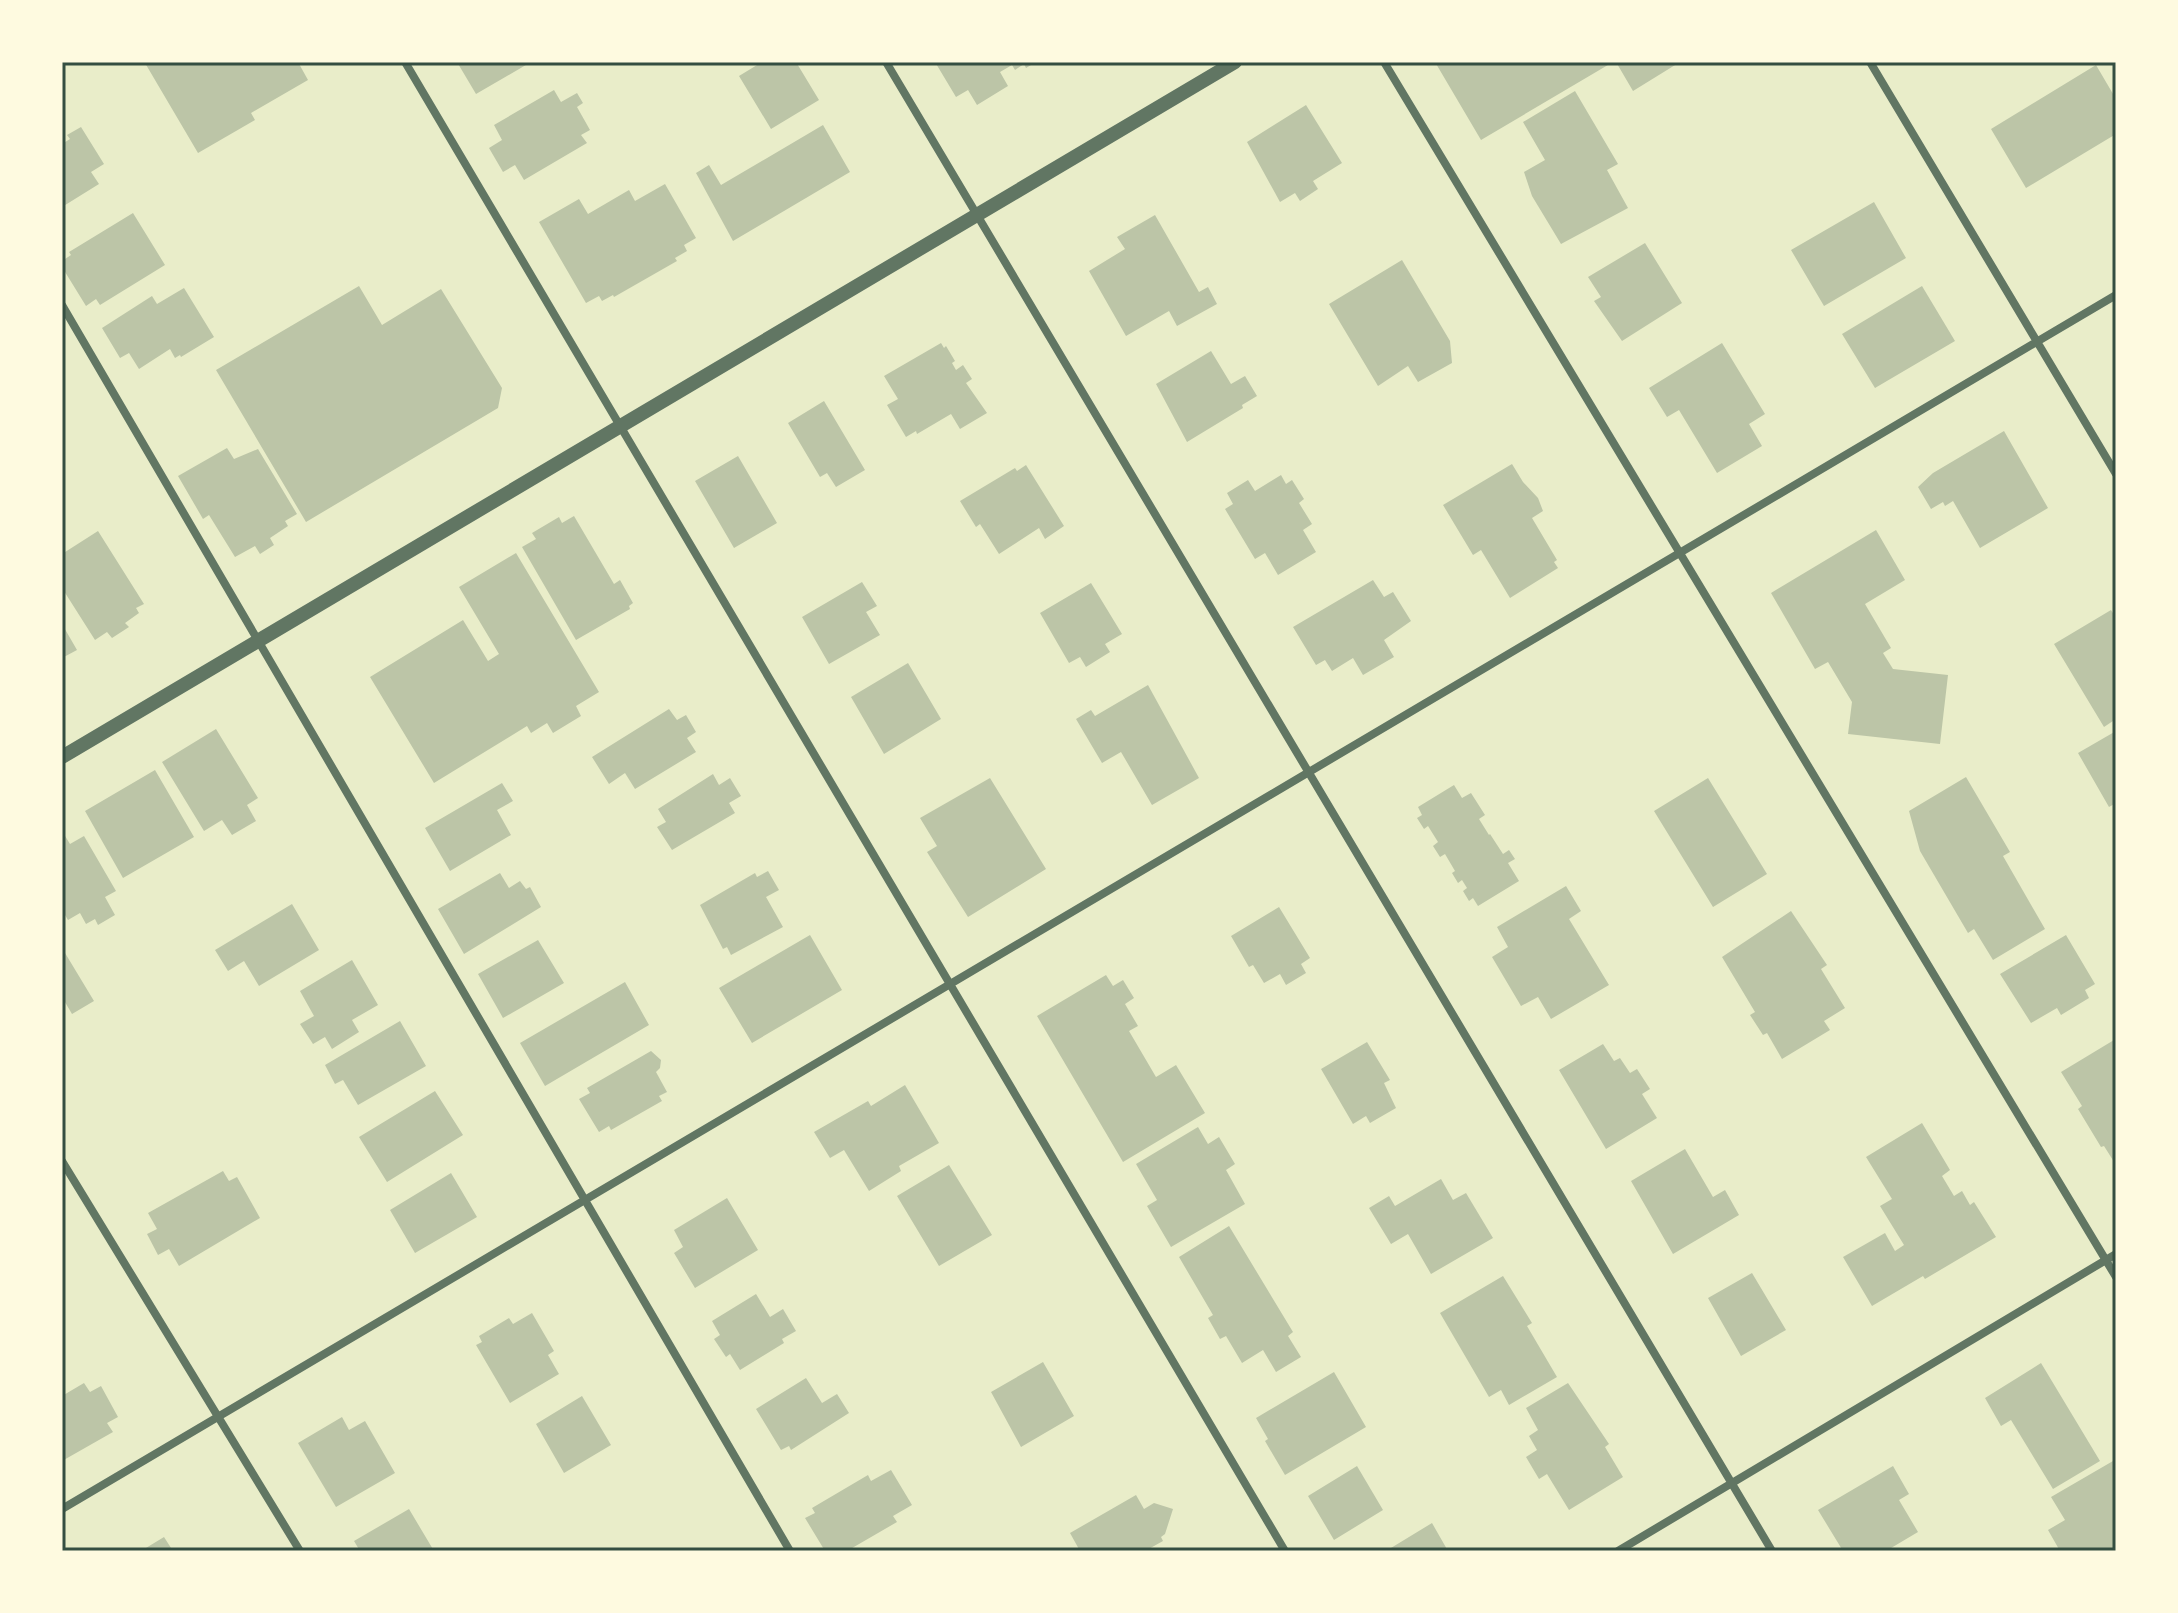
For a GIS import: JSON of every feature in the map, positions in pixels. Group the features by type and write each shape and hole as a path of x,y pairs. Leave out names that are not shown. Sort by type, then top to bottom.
{"street":[{"path":"405,62 1285,1551"},
{"path":"886,62 1772,1551"},
{"path":"62,757 1235,62"},
{"path":"1384,62 2116,1277"},
{"path":"1870,62 2116,474"},
{"path":"62,1509 2116,295"},
{"path":"62,305 790,1551"},
{"path":"62,1161 300,1551"},
{"path":"1618,1551 2116,1254"}],"building":[{"path":"298,62 308,80 251,113 255,120 198,153 145,63"},
{"path":"457,62 531,62 476,94"},
{"path":"762,62 796,62 819,100 771,129 739,76"},
{"path":"935,62 1036,62 1026,68 1024,64 1015,70 1012,65 1000,72 1008,86 977,105 968,90 956,97"},
{"path":"1435,62 1613,62 1481,140"},
{"path":"1616,62 1680,62 1633,91"},
{"path":"2096,65 2116,99 2116,134 2026,188 1991,129"},
{"path":"554,90 561,102 577,93 583,103 577,107 590,130 581,135 587,143 524,180 515,165 503,172 489,148 502,140 494,125"},
{"path":"1575,91 1618,164 1607,170 1628,208 1561,244 1532,196 1524,172 1545,160 1523,122"},
{"path":"1306,105 1342,163 1313,181 1318,189 1300,201 1295,193 1280,202 1247,142"},
{"path":"823,125 850,172 733,241 696,173 709,165 721,185"},
{"path":"81,127 104,164 91,172 99,184 62,207 62,144 70,139 67,135"},
{"path":"665,184 696,238 684,245 687,251 675,258 677,261 614,297 602,301 599,296 586,303 539,222 579,199 588,214 629,190 635,201"},
{"path":"1874,202 1906,258 1824,306 1791,250"},
{"path":"133,213 165,265 100,305 96,299 86,306 62,267 62,261 71,255 69,252"},
{"path":"1155,215 1199,292 1208,287 1217,304 1177,326 1169,311 1126,336 1089,271 1125,249 1117,237"},
{"path":"1645,243 1682,303 1622,341 1594,301 1601,297 1588,277"},
{"path":"1402,260 1450,341 1452,363 1418,382 1408,366 1378,386 1329,304"},
{"path":"359,286 382,325 441,289 502,388 498,408 306,522 216,370"},
{"path":"1922,286 1955,341 1875,388 1842,334"},
{"path":"184,288 214,337 181,357 175,358 170,349 139,369 129,353 120,358 102,328 152,296 157,304"},
{"path":"941,343 955,361 952,363 956,370 963,365 972,379 966,383 987,413 960,429 951,414 906,437 887,405 898,399 884,376"},
{"path":"1722,343 1765,414 1749,424 1762,446 1717,473 1679,410 1667,417 1649,388"},
{"path":"1211,351 1231,384 1245,376 1257,396 1187,442 1156,384"},
{"path":"824,401 865,470 836,487 827,473 820,477 788,423"},
{"path":"2004,431 2048,508 1980,548 1953,501 1945,506 1943,502 1931,509 1918,487 1933,473"},
{"path":"227,448 234,459 258,449 297,514 285,521 288,526 270,538 274,545 260,554 255,546 235,557 209,515 203,519 178,476"},
{"path":"738,456 777,523 734,548 695,481"},
{"path":"1512,464 1538,498 1543,511 1532,518 1557,560 1554,562 1558,568 1510,598 1481,550 1473,555 1443,505"},
{"path":"1026,465 1064,526 1045,539 1039,528 999,554 980,524 976,527 960,501 1015,468 1017,471"},
{"path":"1281,475 1286,484 1292,480 1304,499 1299,503 1312,524 1303,530 1316,552 1278,575 1265,553 1255,559 1225,509 1233,504 1227,493 1248,480 1255,491"},
{"path":"574,516 614,584 620,580 633,603 630,609 576,640 522,547 536,539 532,533 559,517 562,523"},
{"path":"1876,530 1905,580 1865,604 1891,648 1883,653 1893,669 1948,675 1940,744 1848,734 1852,702 1828,662 1815,669 1771,593"},
{"path":"98,531 144,604 136,608 139,613 125,623 129,627 112,638 107,632 95,640 62,588 62,554"},
{"path":"516,553 599,692 576,706 581,716 553,733 547,723 531,733 527,726 434,783 370,677 463,620 488,661 499,654 459,587"},
{"path":"1373,580 1384,597 1393,592 1411,621 1384,640 1394,657 1363,675 1353,658 1332,671 1325,660 1316,665 1293,627"},
{"path":"862,582 877,606 866,612 880,635 829,664 802,617"},
{"path":"1091,583 1122,634 1105,644 1110,652 1086,667 1080,657 1069,663 1040,613"},
{"path":"2111,610 2116,618 2116,719 2104,727 2054,644"},
{"path":"62,624 77,650 62,658"},
{"path":"908,663 941,719 884,754 851,697"},
{"path":"1148,685 1199,778 1152,805 1121,752 1102,763 1076,719 1091,710 1095,716"},
{"path":"669,709 677,720 686,715 696,732 687,738 696,752 635,789 625,773 609,784 592,757"},
{"path":"216,729 258,798 247,805 256,821 232,835 222,820 204,831 162,762"},
{"path":"2116,731 2116,803 2109,807 2078,753"},
{"path":"155,770 194,837 123,878 85,811"},
{"path":"713,774 719,785 730,778 741,796 729,803 735,813 672,850 657,827 666,822 658,809"},
{"path":"1966,777 2010,852 2003,856 2045,929 1993,960 1974,929 1968,933 1920,851 1909,811"},
{"path":"990,778 1046,869 968,917 927,852 937,846 920,818"},
{"path":"1708,778 1767,874 1713,907 1654,811"},
{"path":"502,783 513,801 497,810 511,835 450,871 425,828"},
{"path":"1454,785 1462,798 1471,793 1485,815 1479,819 1489,835 1503,854 1509,850 1515,859 1508,863 1519,881 1478,906 1473,898 1469,901 1463,891 1467,888 1462,880 1458,883 1445,854 1440,857 1433,846 1438,842 1428,826 1424,829 1417,818 1422,815 1418,807"},
{"path":"62,831 70,844 84,836 116,891 105,897 115,915 98,925 95,919 86,924 80,913 68,920 62,910"},
{"path":"768,871 779,890 766,897 783,927 731,955 727,947 723,949 700,905 755,873 757,877"},
{"path":"500,873 509,888 520,881 526,889 530,887 541,907 464,954 438,909"},
{"path":"1566,886 1581,911 1569,919 1609,985 1551,1019 1538,997 1521,1006 1492,957 1508,947 1497,927"},
{"path":"292,904 319,950 259,986 244,961 228,971 215,950"},
{"path":"1279,907 1310,958 1301,964 1306,973 1286,985 1280,974 1264,983 1253,965 1249,967 1231,936"},
{"path":"1791,911 1827,965 1821,969 1845,1008 1824,1021 1830,1030 1782,1059 1767,1033 1763,1035 1750,1015 1755,1012 1722,957"},
{"path":"810,935 842,990 752,1043 719,988"},
{"path":"2066,935 2095,984 2085,990 2089,998 2061,1015 2057,1008 2031,1023 2000,974"},
{"path":"538,940 564,983 503,1018 478,974"},
{"path":"62,948 94,1001 72,1014 62,997"},
{"path":"352,960 378,1005 352,1020 359,1032 332,1049 325,1037 313,1044 300,1024 314,1016 300,991"},
{"path":"1106,975 1113,986 1123,980 1134,998 1125,1004 1138,1026 1129,1031 1156,1077 1176,1065 1205,1113 1123,1162 1037,1016"},
{"path":"625,982 649,1025 545,1086 520,1043"},
{"path":"400,1021 426,1066 358,1105 343,1080 335,1084 325,1065"},
{"path":"2114,1040 2116,1165 2078,1109 2082,1106 2061,1072"},
{"path":"1367,1042 1390,1080 1384,1083 1396,1108 1370,1123 1366,1116 1353,1124 1321,1069"},
{"path":"1603,1044 1614,1061 1620,1058 1630,1073 1637,1069 1650,1089 1642,1094 1657,1118 1606,1149 1559,1070"},
{"path":"651,1051 661,1060 656,1072 667,1092 659,1096 662,1101 611,1130 609,1126 599,1132 579,1099 590,1093 587,1088"},
{"path":"905,1085 939,1143 899,1166 901,1171 869,1191 844,1150 830,1158 814,1132 868,1101 871,1106"},
{"path":"435,1091 463,1135 387,1182 359,1137"},
{"path":"1922,1123 1950,1170 1942,1176 1954,1196 1962,1191 1970,1205 1974,1202 1996,1237 1872,1306 1843,1257 1885,1233 1895,1251 1904,1245 1880,1206 1892,1199 1866,1157"},
{"path":"1198,1127 1208,1144 1219,1137 1235,1164 1226,1170 1245,1204 1171,1247 1147,1206 1157,1200 1136,1164"},
{"path":"1685,1149 1713,1197 1725,1190 1739,1215 1673,1254 1631,1181"},
{"path":"949,1165 992,1235 939,1266 897,1196"},
{"path":"223,1171 229,1181 237,1177 260,1218 179,1266 169,1249 158,1255 147,1234 157,1229 148,1213"},
{"path":"451,1173 477,1217 415,1253 390,1210"},
{"path":"1441,1179 1453,1200 1466,1193 1493,1238 1431,1274 1408,1234 1391,1244 1369,1208 1389,1196 1395,1206"},
{"path":"727,1198 758,1250 695,1288 674,1253 683,1247 674,1230"},
{"path":"1229,1226 1293,1332 1288,1336 1301,1357 1276,1372 1263,1350 1242,1363 1226,1336 1220,1339 1208,1318 1213,1315 1179,1257"},
{"path":"1752,1273 1786,1330 1741,1356 1708,1298"},
{"path":"1503,1276 1532,1323 1527,1326 1557,1377 1509,1405 1501,1390 1489,1397 1440,1313"},
{"path":"756,1294 770,1317 783,1309 796,1331 782,1339 784,1343 740,1370 730,1354 726,1357 714,1339 720,1335 712,1321"},
{"path":"532,1313 554,1351 548,1355 559,1374 510,1403 476,1345 482,1342 479,1336 509,1318 513,1324"},
{"path":"1043,1362 1074,1416 1021,1447 991,1392"},
{"path":"2041,1363 2100,1461 2053,1489 2011,1420 2001,1426 1985,1398"},
{"path":"1334,1372 1366,1427 1285,1475 1265,1441 1268,1439 1256,1418"},
{"path":"806,1378 822,1403 837,1394 849,1413 791,1450 789,1446 781,1450 756,1409"},
{"path":"84,1383 90,1392 101,1386 118,1417 107,1423 113,1432 62,1461 62,1396"},
{"path":"1568,1383 1609,1444 1605,1447 1623,1477 1569,1510 1547,1474 1539,1479 1526,1457 1537,1450 1529,1436 1538,1430 1526,1408"},
{"path":"582,1396 611,1445 564,1473 536,1424"},
{"path":"342,1417 349,1430 365,1421 395,1473 336,1507 298,1443"},
{"path":"2113,1461 2116,1467 2116,1551 2060,1551 2048,1530 2065,1520 2051,1497"},
{"path":"1357,1466 1383,1510 1334,1540 1308,1496"},
{"path":"1893,1466 1909,1494 1899,1500 1918,1532 1886,1551 1843,1551 1818,1510"},
{"path":"891,1470 912,1505 893,1516 897,1522 847,1551 825,1551 805,1518 815,1513 812,1508 868,1475 871,1481"},
{"path":"1136,1495 1144,1509 1154,1503 1173,1509 1165,1534 1161,1537 1163,1541 1145,1551 1080,1551 1070,1533"},
{"path":"409,1509 434,1551 360,1551 354,1541"},
{"path":"1432,1523 1448,1551 1386,1551"},
{"path":"164,1537 173,1551 141,1551"}]}
